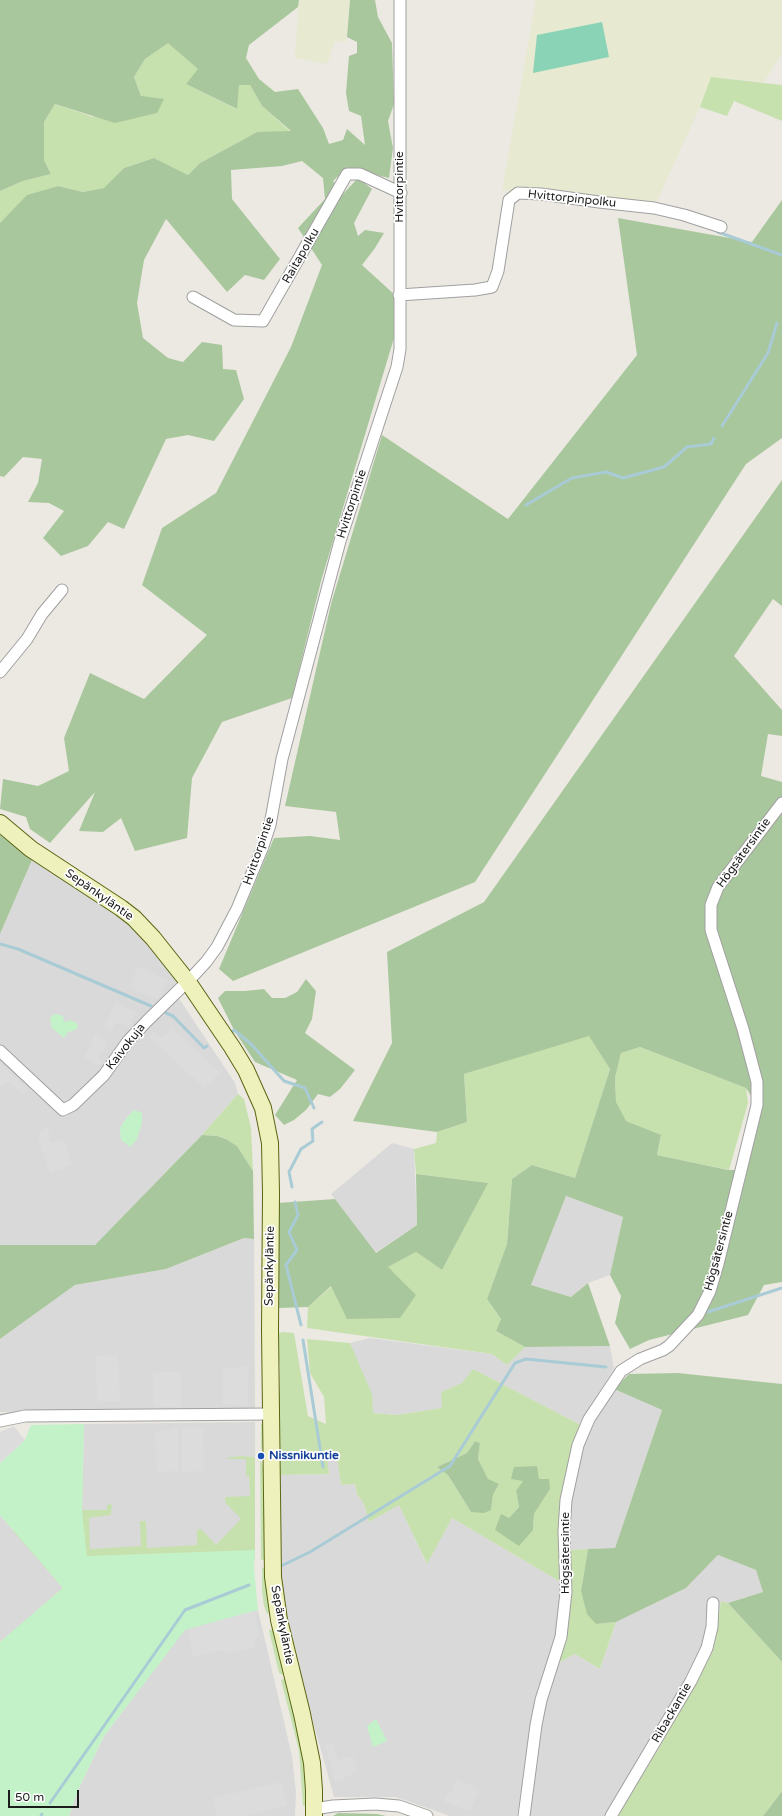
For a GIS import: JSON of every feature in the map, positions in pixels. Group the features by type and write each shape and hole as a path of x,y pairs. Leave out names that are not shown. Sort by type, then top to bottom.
{"street":[{"name":"Hvittorpintie","path":"188,982 206,962 217,946 237,909 266,839 282,759 340,541 397,367 400,342 400,0"},
{"name":"Raitapolku","path":"193,297 234,320 263,321 347,174 360,174 401,193"},
{"name":"Hvittorpinpolku","path":"399,295 475,290 492,287 498,271 509,200 518,193 541,194 654,208 684,215 721,227"},
{"path":"0,672 27,639 42,614 62,590"},
{"name":"Högsätersintie","path":"524,1816 536,1725 541,1700 561,1637 566,1592 564,1531 566,1500 578,1445 589,1419 621,1371 640,1359 669,1346 698,1315 710,1292 718,1264 757,1105 757,1082 743,1029 711,930 711,905 718,887 782,803"},
{"name":"Sepänkyläntie","path":"0,824 31,849 96,890 134,918 164,949 188,982 246,1070 264,1108 270,1143 271,1414 274,1590 278,1620 310,1750 314,1790 314,1812"},
{"name":"Kaivokuja","path":"0,1051 63,1110 73,1105 104,1075 128,1041 164,1003 188,982"},
{"path":"0,1421 25,1416 271,1414"},
{"name":"Ribackantie","path":"611,1816 691,1682 706,1648 712,1628 713,1603"},
{"path":"314,1812 333,1806 375,1804 399,1806 426,1816"}],"shaded area":[{"path":"32,860 92,894 131,922 159,954 177,982 129,1032 100,1074 83,1090 63,1104 0,1046 0,934"},
{"path":"138,966 168,981 158,999 129,987"},
{"path":"178,997 235,1083 238,1094 202,1135 95,1245 0,1245 0,1058 66,1117 104,1084 134,1041"},
{"path":"115,1003 136,1012 129,1027 116,1022 112,1031 104,1027"},
{"path":"172,1028 220,1072 205,1089 149,1037 154,1031 163,1038"},
{"path":"95,1034 108,1042 98,1058 103,1061 99,1066 84,1057 93,1042 91,1041"},
{"path":"0,1063 28,1090 23,1095 10,1082 0,1087"},
{"path":"48,1127 50,1143 63,1139 73,1165 50,1173 38,1139 41,1130"},
{"path":"392,1143 414,1149 417,1225 375,1253 331,1194"},
{"path":"566,1196 623,1217 610,1275 588,1283 571,1297 531,1285"},
{"path":"244,1238 254,1239 255,1408 0,1412 0,1339 75,1285 166,1269"},
{"path":"370,1338 492,1354 507,1365 525,1347 610,1346 614,1369 590,1406 581,1425 473,1369 463,1383 442,1392 443,1408 396,1415 373,1413 350,1343"},
{"path":"118,1355 120,1401 97,1401 96,1356"},
{"path":"240,1366 248,1366 248,1405 223,1405 223,1368 240,1368"},
{"path":"153,1372 181,1372 181,1407 153,1407"},
{"path":"614,1389 662,1410 615,1548 570,1550 568,1525 570,1501 582,1450 599,1412"},
{"path":"255,1422 255,1550 87,1556 82,1511 84,1424"},
{"path":"14,1426 25,1440 0,1463 0,1432"},
{"path":"203,1427 204,1471 182,1472 181,1428"},
{"path":"171,1428 178,1428 179,1471 157,1472 155,1431 171,1430"},
{"path":"327,1457 337,1457 341,1485 355,1484 357,1494 364,1504 369,1522 399,1504 426,1563 452,1518 564,1584 556,1639 533,1718 517,1816 450,1816 396,1797 334,1797 306,1696 278,1582 281,1491 277,1475 329,1474"},
{"path":"0,1515 63,1588 0,1642"},
{"path":"718,1555 756,1570 763,1592 728,1603 721,1601 712,1653 658,1750 614,1816 528,1816 543,1707 560,1662 575,1654 600,1669 616,1622 686,1588"},
{"path":"258,1610 292,1756 296,1792 295,1816 69,1816 78,1790 104,1736 185,1629"},
{"path":"254,1611 259,1636 254,1638 256,1647 225,1654 224,1650 192,1657 189,1629"},
{"path":"333,1742 338,1760 353,1756 358,1772 335,1782 325,1745"},
{"path":"456,1779 479,1789 470,1811 444,1801 448,1792 451,1793"},
{"path":"281,1782 287,1806 244,1816 217,1816 213,1798"}],"green space":[{"path":"0,0 299,0 298,7 249,45 246,58 259,79 275,92 298,89 323,128 329,144 343,140 347,129 365,145 361,116 349,111 346,93 349,56 357,53 357,42 347,37 350,0 375,0 378,17 392,43 394,104 388,121 393,148 389,178 347,168 333,181 343,194 358,178 372,189 354,223 358,236 365,230 384,233 362,265 395,295 394,338 321,581 292,698 222,722 192,778 187,838 135,851 121,818 103,832 79,831 95,792 50,843 30,829 26,817 0,809 3,779 38,786 69,771 64,738 90,673 144,699 207,635 142,585 162,528 216,493 291,347 322,265 298,228 325,199 323,178 302,161 282,166 231,170 232,199 280,259 264,280 245,275 227,292 166,219 144,260 137,303 143,338 168,358 183,362 202,342 222,345 223,369 236,370 244,399 214,441 188,435 166,439 124,529 108,522 88,546 61,556 43,538 64,511 49,503 28,502 38,483 42,459 23,457 4,477 0,476 0,223 27,195 58,186 83,192 104,188 124,168 154,158 188,175 200,163 257,132 291,131 262,106 250,85 239,85 237,109 186,84 198,69 168,43 145,59 134,77 141,96 164,99 157,113 115,123 55,104 44,122 44,160 51,174 23,181 0,191"},
{"path":"299,0 350,0 346,42 335,41 327,64 295,58"},
{"path":"536,0 782,0 782,53 764,82 711,77 700,107 656,203 502,190"},
{"path":"602,22 609,57 533,73 537,35"},
{"path":"168,42 199,69 186,84 236,109 239,85 250,85 262,106 291,132 257,132 200,163 188,175 154,158 124,168 105,188 83,192 58,186 28,195 0,223 0,191 23,181 51,174 44,160 44,122 55,104 93,117 141,96 134,77 145,59"},
{"path":"711,77 782,85 782,121 734,101 727,116 700,107"},
{"path":"782,200 782,438 746,464 475,882 233,981 219,969 274,838 310,836 340,840 336,812 285,806 331,604 382,435 508,519 637,355 618,218 752,242"},
{"path":"782,480 782,606 773,599 734,656 782,710 782,736 768,734 761,776 782,782 782,1282 764,1285 748,1315 649,1340 630,1349 615,1323 621,1296 610,1275 623,1217 566,1196 531,1285 571,1297 588,1283 610,1346 525,1347 496,1331 501,1319 487,1299 507,1244 512,1179 532,1165 575,1178 610,1069 589,1036 464,1074 467,1122 437,1132 353,1121 392,1043 387,952 484,902","holes":["640,1047 746,1088 757,1105 741,1170 728,1170 657,1155 661,1135 626,1121 616,1102 615,1078 621,1053"]},
{"path":"0,835 32,860 0,934"},
{"path":"306,979 316,991 312,1019 305,1033 355,1070 340,1089 330,1097 318,1094 306,1110 294,1120 284,1125 275,1115 297,1080 255,1062 234,1030 218,998 225,991 264,989 272,998 285,998 297,992"},
{"path":"56,1014 63,1016 64,1022 70,1020 77,1023 78,1027 75,1030 68,1032 64,1038 52,1028 50,1019"},
{"path":"589,1035 610,1069 575,1178 532,1165 512,1179 507,1244 487,1299 501,1319 496,1331 525,1347 507,1365 492,1354 307,1328 308,1307 332,1286 388,1267 416,1252 442,1270 487,1183 416,1174 414,1149 436,1143 437,1132 467,1122 464,1074"},
{"path":"640,1047 746,1088 748,1103 729,1170 657,1155 661,1136 625,1121 616,1102 615,1078 621,1053"},
{"path":"238,1094 244,1099 251,1128 253,1171 237,1146 226,1139 217,1136 202,1135"},
{"path":"134,1110 142,1113 142,1123 137,1139 130,1147 121,1140 120,1128 127,1117"},
{"path":"202,1135 217,1136 226,1139 237,1146 253,1171 254,1239 244,1238 166,1269 75,1285 0,1339 0,1245 95,1245"},
{"path":"416,1174 488,1183 442,1270 416,1252 388,1267 416,1295 400,1318 347,1319 331,1286 308,1307 278,1308 278,1203 335,1199 376,1253 417,1225"},
{"path":"283,1332 294,1333 308,1416 326,1424 324,1397 310,1373 307,1339 350,1343 372,1394 373,1413 396,1415 442,1408 441,1392 462,1383 473,1369 581,1425 572,1452 564,1584 452,1518 427,1564 399,1505 369,1522 364,1504 357,1494 355,1484 341,1485 337,1457 327,1457 329,1474 277,1475 280,1364 275,1334","holes":["475,1441 480,1443 478,1459 488,1480 499,1484 493,1495 491,1510 471,1512 448,1475 437,1467 467,1453","524,1480 550,1489 534,1514 533,1530 509,1518 519,1507 516,1492"]},
{"path":"678,1373 782,1384 782,1662 728,1603 763,1592 756,1570 718,1555 686,1588 616,1622 596,1624 587,1614 581,1591 588,1549 615,1548 662,1410 614,1389 629,1374"},
{"path":"261,1423 264,1426 266,1434 261,1452"},
{"path":"84,1424 82,1511 87,1556 255,1550 254,1568 258,1610 185,1630 104,1736 78,1790 69,1816 0,1816 0,1642 63,1588 0,1515 0,1463 25,1440 31,1425"},
{"path":"475,1441 480,1443 478,1459 488,1479 499,1484 493,1495 491,1510 484,1513 471,1512 448,1475 437,1467 467,1453"},
{"path":"240,1456 253,1457 255,1460 255,1560 169,1577 0,1642 63,1588 13,1531 83,1477 82,1510 107,1510 107,1505 112,1504 111,1515 89,1518 90,1549 141,1546 140,1521 146,1521 147,1548 197,1545 197,1529 202,1530 216,1545 241,1519 225,1502 225,1497 250,1496 249,1476 246,1476 246,1459 227,1459"},
{"path":"260,1461 266,1475 266,1559 261,1560"},
{"path":"537,1466 539,1479 549,1479 550,1489 534,1514 533,1530 519,1546 495,1530 501,1514 509,1518 519,1507 516,1491 523,1481 511,1479 514,1467"},
{"path":"588,1549 581,1591 596,1624 616,1622 600,1669 575,1654 560,1662 570,1592 570,1550"},
{"path":"262,1567 265,1569 271,1612 267,1614 264,1606 262,1590"},
{"path":"721,1601 728,1603 782,1662 782,1791 763,1816 614,1816 658,1750 712,1653"},
{"path":"270,1629 274,1630 285,1674 283,1675 279,1673 269,1631"},
{"path":"283,1679 287,1681 303,1744 308,1805 305,1806 303,1806 299,1751 281,1680"},
{"path":"376,1719 387,1741 373,1747 367,1726"},
{"path":"782,1791 782,1816 763,1816 770,1807"},
{"path":"338,1813 377,1814 386,1816 333,1816"}],"waterway":[{"path":"718,232 782,255"},
{"path":"722,426 768,353 777,323"},
{"path":"526,505 572,478 606,472 623,478 664,467 687,447 711,444 714,438"},
{"path":"0,944 18,949 151,1006"},
{"path":"166,1013 173,1016 204,1048 207,1046"},
{"path":"232,1032 234,1030 251,1044 284,1081 305,1088 314,1108"},
{"path":"292,1187 289,1172 301,1149 313,1141 312,1129 322,1122"},
{"path":"295,1202 298,1215 289,1232 297,1250 286,1265 301,1325"},
{"path":"708,1312 782,1288"},
{"path":"303,1340 323,1467"},
{"path":"281,1566 310,1552 450,1466 515,1363 526,1359 606,1367"},
{"path":"50,1803 185,1610 249,1585"}],"place":[{"name":"Nissnikuntie","path":"261,1456"}]}
